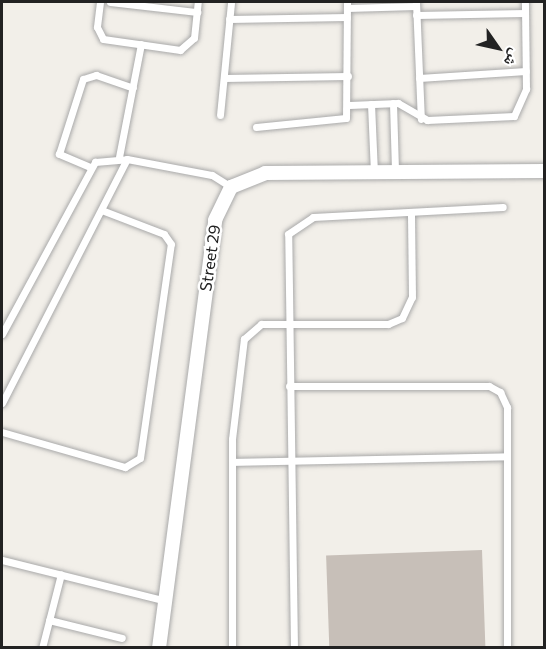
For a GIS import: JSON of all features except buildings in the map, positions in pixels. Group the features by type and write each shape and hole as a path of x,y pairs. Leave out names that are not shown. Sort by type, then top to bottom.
{"street":[{"path":"231,187 265,173 544,171"},
{"name":"Street 29","path":"159,648 215,220 231,187"}],"lane":[{"path":"100,2 100,37 141,44 187,48 194,38 198,2"},
{"path":"110,2 197,12"},
{"path":"220,115 231,2"},
{"path":"349,105 393,103 408,106 421,119 510,118 524,102 525,2"},
{"path":"230,19 416,4 421,119"},
{"path":"256,127 340,122 349,105 347,9"},
{"path":"417,15 525,13"},
{"path":"2,403 101,210 123,158 141,44"},
{"path":"419,78 526,71"},
{"path":"133,88 92,74 83,79 58,154 90,167 123,158 212,176 231,187"},
{"path":"224,78 348,76"},
{"path":"393,103 395,172"},
{"path":"371,104 374,172"},
{"path":"2,334 90,167"},
{"path":"294,648 285,246 295,224 313,217 503,207"},
{"path":"2,432 125,467 138,462 171,244 164,234 101,210"},
{"path":"232,648 232,462 244,339 261,324 288,321 388,324 402,318 412,297 411,212"},
{"path":"289,386 489,386 506,402 507,648"},
{"path":"232,462 507,456"},
{"path":"2,560 166,601"},
{"path":"42,648 61,574"},
{"path":"49,620 123,638"}]}
